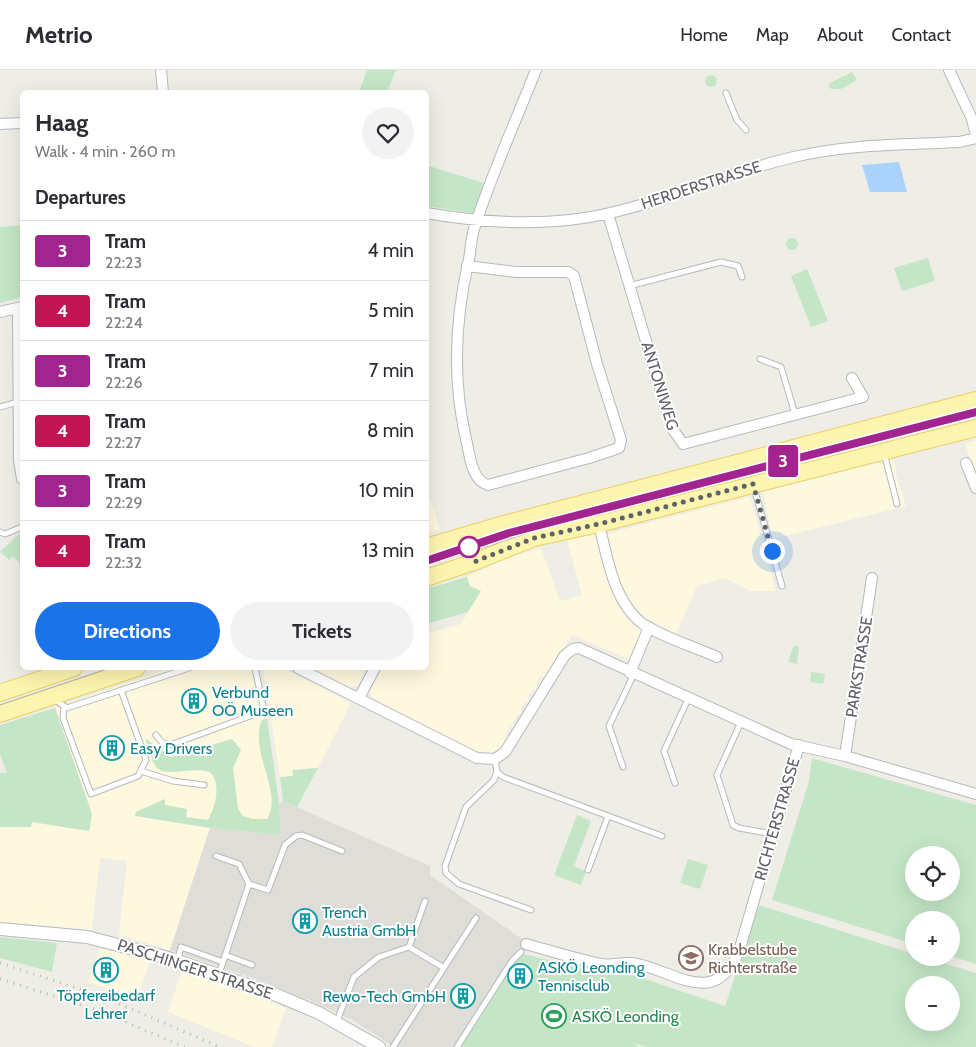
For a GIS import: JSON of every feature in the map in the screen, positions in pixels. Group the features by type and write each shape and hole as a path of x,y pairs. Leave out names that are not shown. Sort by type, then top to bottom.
{"main road":[{"path":"429,546 514,521 976,400"},
{"path":"429,577 474,562 534,538 599,524 976,428"},
{"path":"0,692 68,670"},
{"path":"0,714 57,701 132,670"}],"street":[{"path":"161,70 163,90"},
{"path":"467,266 516,272 568,272 574,276 596,360 620,440 619,448 494,485 482,483 478,480 462,422 457,376 460,294 477,221 536,70"},
{"path":"949,70 972,119 976,137"},
{"path":"0,124 20,123"},
{"name":"HERDERSTRASSE","path":"429,213 477,221 560,219 608,214 760,166 803,155 855,147 959,142 976,137"},
{"name":"ANTONIWEG","path":"608,214 672,428 680,442 683,444 692,443 863,397 852,378"},
{"path":"0,312 20,308 20,466"},
{"path":"966,463 976,488"},
{"path":"599,524 620,597 635,616 649,627 717,656"},
{"name":"PARKSTRASSE","path":"845,756 872,578"},
{"path":"632,673 649,627"},
{"name":"RICHTERSTRASSE","path":"495,759 505,752 514,741 565,655 573,649 579,648 688,699 799,745 740,948 733,963 721,975 707,982 690,983 641,965 601,964 524,948"},
{"path":"302,670 477,758 495,759"},
{"path":"359,698 374,670"},
{"path":"799,745 845,756 976,794"},
{"name":"PASCHINGER STRASSE","path":"0,929 87,937 177,960 279,996 337,1021 379,1047"}],"lane":[{"path":"726,93 738,120 746,130"},
{"path":"630,286 721,262 738,266 742,278"},
{"path":"760,359 781,367 795,415"},
{"path":"0,407 19,402"},
{"path":"884,450 897,504"},
{"path":"753,484 782,586"},
{"path":"0,532 5,534 20,528"},
{"path":"57,701 67,708 183,670"},
{"path":"156,735 161,742 167,745 174,744 264,711 255,670"},
{"path":"623,768 608,726 632,673"},
{"path":"57,701 91,794 138,776 146,760 122,690"},
{"path":"675,783 664,751 688,699"},
{"path":"741,722 717,775 734,825 738,828 767,833"},
{"path":"495,759 497,772 494,780 466,807 445,866 446,873 459,884 531,910"},
{"path":"141,771 173,781 204,785"},
{"path":"497,772 662,836"},
{"path":"588,870 608,816"},
{"path":"249,884 268,890 285,846 296,836 302,835 342,851"},
{"path":"216,856 239,864 249,884 219,974"},
{"path":"409,947 426,901"},
{"path":"393,1047 476,918"},
{"path":"177,960 181,947 223,962"},
{"path":"337,1021 354,977 379,957 409,947 444,968"},
{"path":"457,1047 512,961 524,948"},
{"path":"225,955 252,965"}],"shaded area":[{"path":"976,440 976,476 965,444"},
{"path":"893,459 897,471 895,472 906,506 773,539 763,492"},
{"path":"429,497 440,529 429,533"},
{"path":"750,497 776,591 751,591 725,578 697,586 676,634 646,618 629,604 624,597 606,534"},
{"path":"596,534 609,582 616,597 642,630 631,660 572,635 546,679 540,676 535,685 540,689 538,692 533,689 527,697 533,701 531,704 525,701 520,710 525,714 524,717 518,714 512,723 518,727 516,730 510,726 505,736 510,739 496,754 489,756 481,755 372,698 370,692 381,670 429,670 429,633 461,624 480,592 470,586 467,577 506,559 541,548 560,601 582,595 567,540"},
{"path":"165,670 255,670 261,683 279,802 278,835 210,828 170,950 119,935 127,861 100,858 92,930 0,922 0,827 31,827 32,822 89,831 92,814 55,708"},
{"path":"263,670 287,670 351,703 318,768 293,770 293,776 280,777"},
{"path":"314,670 365,670 358,685 350,688"},
{"path":"283,801 430,866 430,875 525,941 455,1047 394,1047 352,1020 312,1001 170,950 210,828 278,835 281,833 279,803"},
{"path":"100,947 150,960 137,1000 88,982"},
{"path":"182,970 286,1008 272,1047 254,1047 168,1012"}],"green space":[{"path":"367,70 396,70 388,90 360,90"},
{"path":"852,72 857,80 841,89 831,89 828,84"},
{"path":"711,75 717,81 711,87 705,81"},
{"path":"429,166 487,184 474,213 429,206"},
{"path":"20,225 20,298 0,303 0,227"},
{"path":"790,238 794,238 798,244 794,250 790,250 786,246 786,242"},
{"path":"928,258 935,281 902,291 894,268"},
{"path":"807,269 828,321 811,327 791,276"},
{"path":"19,534 20,563 13,556 9,560 0,552"},
{"path":"467,577 470,586 481,591 468,612 429,623 429,588"},
{"path":"794,645 799,647 797,664 788,662"},
{"path":"811,672 825,674 823,684 810,682"},
{"path":"55,708 92,814 89,831 32,822 31,827 0,827 0,773 7,773 0,754 0,725"},
{"path":"267,718 279,802 281,833 278,835 210,828 135,816 136,812 165,799 165,805 187,809 186,817 208,820 216,796 216,783 210,772 196,770 166,772 156,767 145,738 171,757 232,739 241,750 233,768 238,809 243,816 253,819 267,819 271,809 271,797 259,744 259,732 262,720"},
{"path":"812,758 976,805 976,964 960,959 960,911 905,911 905,941 772,900 809,781"},
{"path":"318,768 297,807 283,801 280,777 293,776 292,770"},
{"path":"577,815 591,821 574,866 586,871 581,885 554,875"},
{"path":"688,859 708,865 700,889 680,883"},
{"path":"759,905 905,951 905,966 953,966 976,973 976,1047 646,1047 634,1043 639,1047 461,1047 515,961 524,954 604,974 636,976 725,1006"},
{"path":"0,937 57,943 52,972 0,958"}],"water":[{"path":"899,162 907,192 870,192 862,165"}],"tram line":[{"name":"3","path":"429,560 509,533 803,455 976,412"},
{"path":"429,565 560,523 976,416"},
{"path":"0,705 104,670"}],"railway":[{"path":"0,963 101,996 220,1047"},
{"path":"0,979 95,1009 185,1047"}],"place":[{"name":"Verbund OÖ Museen","path":"194,701"},
{"name":"Easy Drivers","path":"112,748"},
{"name":"Trench Austria GmbH","path":"305,921"},
{"name":"Krabbelstube Richterstraße","path":"691,958"},
{"name":"Töpfereibedarf Lehrer","path":"106,970"},
{"name":"ASKÖ Leonding Tennisclub","path":"520,976"},
{"name":"Rewo-Tech GmbH","path":"463,996"},
{"name":"ASKÖ Leonding","path":"554,1016"}],"route":[{"path":"469,547 474,562 534,538 599,524 753,484 772,551"}]}
